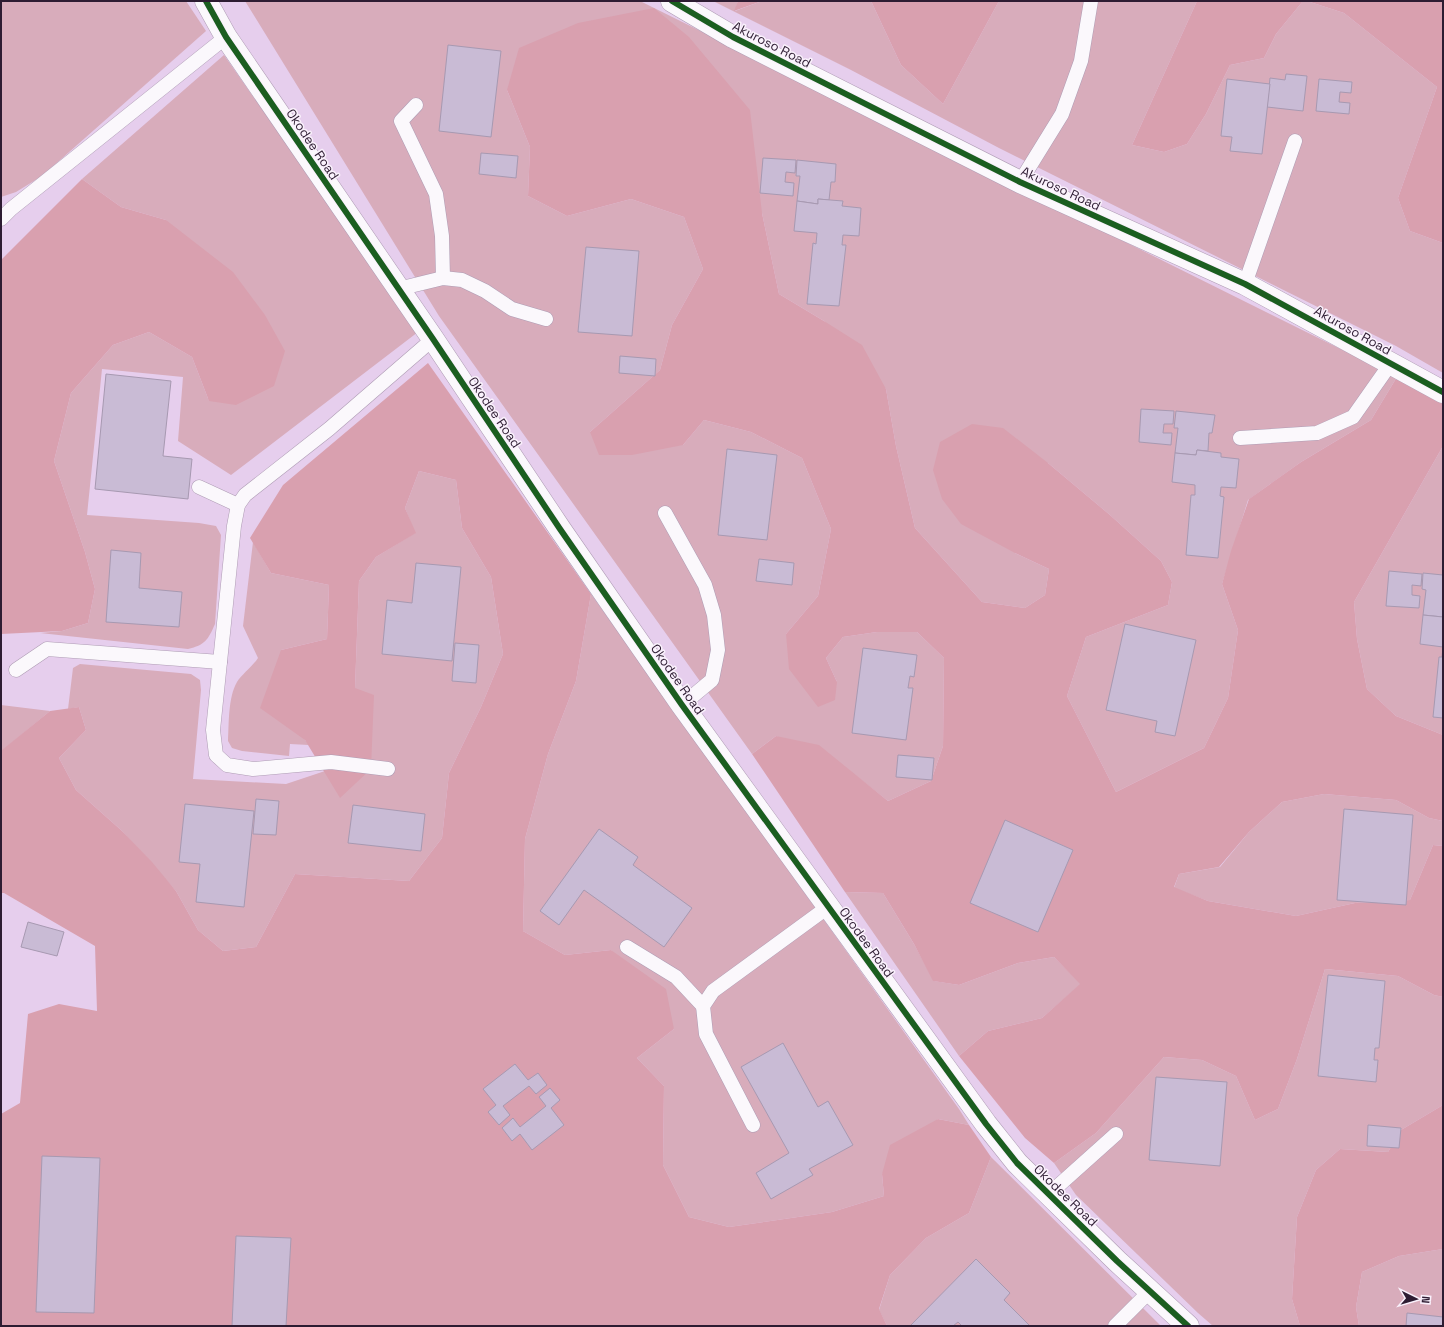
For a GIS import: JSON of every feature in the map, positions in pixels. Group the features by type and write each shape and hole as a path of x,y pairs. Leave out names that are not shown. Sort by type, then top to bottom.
{"street":[{"name":"Okodee Road","path":"206,1 226,37 433,339 560,529 682,705 986,1124 1017,1163 1117,1261 1188,1326"},
{"name":"Akuroso Road","path":"672,1 733,37 1020,182 1245,284 1443,392"}],"lane":[{"path":"1020,182 1062,114 1081,62 1091,1"},
{"path":"4,212 226,37"},
{"path":"416,105 401,121 436,194 442,236 443,278"},
{"path":"1245,284 1294,141"},
{"path":"398,289 443,278 462,280 485,291 512,308 546,319"},
{"path":"388,769 331,762 253,769 227,765 216,755 213,730 234,526 238,505 245,495 329,429 433,339"},
{"path":"1240,438 1317,433 1353,417 1391,364"},
{"path":"199,487 238,505"},
{"path":"664,513 705,585 714,615 718,650 712,680 682,705"},
{"path":"16,670 47,649 220,662"},
{"path":"753,1125 706,1034 704,1006 713,991 828,907"},
{"path":"627,947 676,977 704,1006"},
{"path":"1049,1194 1116,1134"},
{"path":"1115,1326 1150,1292"}],"shaded area":[{"path":"1,1 186,1 206,31 42,176 16,192 1,197"},
{"path":"245,1 640,1 1397,377 1371,420 1301,462 1248,500 1222,584 1238,630 1228,698 1204,748 1116,792 1067,696 1086,637 1168,605 1172,582 1161,561 1110,515 1048,463 1015,553 1049,569 1045,595 1025,608 982,602 915,528 896,446 886,389 824,321 779,294 762,213 507,90 530,147 528,196 567,216 631,199 684,217 703,269 672,325 660,370 590,432 683,445 704,420 751,432 802,458 831,529 818,596 786,634 837,682 826,658 843,637 877,632 917,632 944,658 943,746 931,781 888,801 855,775 776,736 752,754 439,316"},
{"path":"713,1 738,1 735,11 762,1 871,1 901,65 943,104 999,1 1197,1 1132,145 1164,152 1187,144 1206,114 1230,65 1264,58 1276,34 1303,1 1344,13 1437,87 1398,198 1410,231 1443,243 1443,373 1396,346 999,148 851,70"},
{"path":"738,1 762,1 734,11"},
{"path":"871,1 999,1 943,104 901,65"},
{"path":"1197,1 1303,1 1276,34 1264,58 1230,65 1206,114 1187,144 1164,152 1132,145"},
{"path":"1307,1 1443,1 1443,243 1410,231 1398,198 1437,87 1344,13"},
{"path":"654,8 689,37 750,110 762,213 779,294 862,345 886,389 896,446 915,528 982,602 1025,608 1045,595 1049,569 1015,553 961,524 942,499 933,470 940,442 972,424 1003,428 1048,463 1110,515 1161,561 1172,582 1168,605 1086,637 1067,696 1116,792 1204,748 1228,698 1238,630 1222,584 1231,551 1249,499 1301,462 1371,420 1397,377 1443,404 1443,446 1354,602 1357,639 1367,689 1396,716 1443,735 1443,821 1429,818 1396,800 1324,794 1282,802 1249,832 1219,867 1179,874 1174,887 1208,901 1296,916 1355,903 1410,900 1433,845 1443,846 1443,997 1434,995 1398,976 1325,969 1297,1059 1278,1109 1255,1120 1236,1076 1202,1060 1164,1057 1096,1133 1054,1163 1025,1138 959,1056 988,1031 1042,1018 1080,984 1054,957 1018,963 959,985 933,981 914,944 883,893 845,892 752,754 776,736 819,745 888,801 931,781 943,746 944,658 917,632 877,632 843,637 826,658 837,682 835,700 818,707 789,669 786,634 818,596 831,529 802,458 751,432 704,420 683,445 632,455 599,455 590,432 660,370 672,325 703,269 684,217 631,199 567,216 528,196 530,147 507,90 519,48 578,23"},
{"path":"224,55 418,332 231,475 178,441 183,377 102,369 87,515 199,523 216,526 221,535 215,624 208,638 202,644 188,649 40,633 62,631 88,623 95,589 85,552 54,461 71,393 113,345 149,332 192,357 209,401 166,220 121,207 82,179"},
{"path":"82,179 121,207 166,220 233,272 265,315 285,351 274,386 236,405 209,401 192,357 149,332 113,345 71,393 54,461 85,552 95,589 88,623 62,631 1,634 1,260"},
{"path":"428,363 591,594 576,681 548,754 525,839 523,931 565,955 611,950 666,989 674,1029 637,1058 664,1086 663,1165 689,1217 729,1227 832,1212 884,1196 882,1174 890,1145 938,1119 969,1125 991,1157 969,1213 926,1238 890,1275 879,1309 887,1326 1,1326 1,1114 20,1103 28,1014 59,1004 97,1011 95,946 4,893 1,893 2,750 50,711 79,707 86,730 59,758 76,790 121,830 152,862 176,891 198,930 223,951 256,947 295,874 409,881 442,838 449,773 481,707 503,654 491,577 462,528 456,480 419,471 405,508 416,533 376,557 359,581 355,688 374,695 371,769 340,798 305,740 260,708 281,650 327,639 329,585 271,573 250,538 283,485"},
{"path":"1443,446 1443,735 1396,716 1367,689 1357,639 1354,602"},
{"path":"419,471 456,480 462,528 491,577 503,654 481,707 449,773 442,838 409,881 295,874 256,947 223,951 198,930 176,891 121,830 76,790 59,758 86,730 79,707 68,709 73,668 80,664 191,674 200,680 201,690 193,779 286,784 325,771 340,797 355,688 359,581 376,557 415,533 405,508"},
{"path":"253,542 271,573 329,585 327,639 281,650 305,740 309,745 290,744 289,756 242,751 232,748 228,741 230,711 234,688 239,679 258,658 243,626"},
{"path":"591,594 969,1125 938,1119 882,1174 884,1196 832,1212 729,1227 689,1217 663,1165 664,1086 637,1058 674,1029 611,950 565,955 523,931 525,839 548,754 576,681"},
{"path":"1,705 50,711 1,753"},
{"path":"1324,794 1396,800 1429,818 1443,821 1443,846 1433,845 1410,900 1355,903 1296,916 1208,901 1174,888 1179,874 1220,867 1249,832 1282,802"},
{"path":"845,892 883,893 914,944 934,981 959,985 1018,963 1054,957 1081,984 1042,1018 988,1031 959,1056"},
{"path":"1325,969 1398,976 1434,995 1443,997 1443,1105 1401,1130 1388,1152 1340,1149 1316,1170 1297,1217 1292,1299 1300,1326 1213,1326 1076,1195 1054,1163 1096,1133 1164,1057 1202,1060 1236,1076 1255,1120 1278,1109 1297,1059"},
{"path":"1443,1105 1443,1249 1399,1256 1362,1272 1356,1307 1359,1326 1300,1326 1292,1299 1297,1217 1316,1170 1340,1149 1388,1152 1401,1130"},
{"path":"991,1157 1161,1326 887,1326 879,1310 890,1275 926,1238 969,1213"},
{"path":"1443,1249 1443,1326 1359,1326 1356,1307 1362,1272 1399,1256"}],"building":[{"path":"448,45 501,51 491,137 439,131"},
{"path":"1286,74 1307,76 1303,111 1267,107 1270,78 1285,80"},
{"path":"1227,79 1270,84 1262,154 1230,151 1232,137 1221,136"},
{"path":"1319,79 1352,82 1351,93 1340,92 1339,102 1350,103 1349,114 1316,111"},
{"path":"481,153 518,156 516,178 479,174"},
{"path":"763,158 796,160 795,173 786,172 785,182 794,183 793,196 760,193"},
{"path":"797,160 836,164 835,182 831,182 829,200 818,199 818,204 797,201 800,176 796,176"},
{"path":"818,199 843,201 842,206 861,208 859,236 843,235 842,245 846,245 839,306 807,304 813,243 816,244 817,233 794,231 797,201 818,204"},
{"path":"586,247 639,251 632,336 578,332"},
{"path":"620,356 656,359 655,376 619,373"},
{"path":"106,374 171,381 163,456 192,459 188,499 95,489"},
{"path":"1141,409 1174,411 1173,424 1164,424 1163,433 1172,433 1171,445 1139,442"},
{"path":"1176,411 1215,415 1212,433 1209,433 1208,451 1197,450 1196,455 1175,453 1178,428 1174,428"},
{"path":"727,449 777,455 767,540 718,535"},
{"path":"1197,450 1221,453 1221,457 1239,459 1236,488 1221,487 1220,496 1224,497 1218,558 1186,555 1191,495 1195,495 1195,485 1172,482 1175,453 1196,455"},
{"path":"111,550 141,553 139,588 182,592 179,627 106,622"},
{"path":"759,559 794,563 792,585 756,581"},
{"path":"416,563 461,567 452,661 382,654 387,600 412,603"},
{"path":"1389,571 1422,574 1421,586 1412,585 1412,595 1420,596 1419,608 1386,606"},
{"path":"1423,573 1443,575 1443,617 1423,615 1426,590 1422,589"},
{"path":"1423,615 1443,617 1443,647 1420,644"},
{"path":"1125,624 1196,640 1175,736 1155,732 1157,721 1106,710"},
{"path":"455,643 479,645 476,683 452,681"},
{"path":"863,648 917,655 914,677 910,676 908,688 913,688 906,740 852,733"},
{"path":"1443,648 1443,718 1433,717 1439,657 1442,657"},
{"path":"898,755 934,758 932,780 896,777"},
{"path":"256,799 279,801 276,835 253,834"},
{"path":"185,804 254,811 244,907 196,902 200,864 179,862"},
{"path":"353,805 425,814 421,851 348,843"},
{"path":"1344,809 1413,815 1406,905 1337,900"},
{"path":"1005,820 1073,850 1038,932 970,903"},
{"path":"599,829 638,857 633,865 692,908 664,947 584,890 559,925 540,911"},
{"path":"28,922 64,932 57,956 21,947"},
{"path":"1328,975 1385,981 1379,1048 1375,1048 1374,1060 1378,1060 1376,1082 1318,1076"},
{"path":"783,1043 818,1107 828,1101 853,1145 809,1169 813,1175 771,1199 756,1173 789,1153 741,1067"},
{"path":"515,1064 528,1080 538,1073 547,1085 536,1094 529,1086 503,1106 510,1115 499,1125 488,1112 496,1105 483,1089"},
{"path":"1156,1077 1227,1082 1220,1166 1149,1160"},
{"path":"550,1088 560,1100 551,1108 564,1125 532,1150 520,1134 512,1141 502,1128 513,1118 520,1127 546,1106 539,1097"},
{"path":"1368,1125 1401,1128 1399,1148 1367,1146"},
{"path":"42,1156 100,1158 94,1313 36,1312"},
{"path":"236,1236 291,1238 286,1326 232,1326"},
{"path":"976,1259 1010,1293 1004,1300 1030,1326 962,1326 958,1322 953,1326 910,1326"},
{"path":"1407,1313 1443,1317 1443,1326 1406,1326"}],"cycle path":[{"path":"206,1 226,37 433,339 560,529 682,705 986,1124 1017,1163 1117,1261 1188,1326"},
{"path":"672,1 733,37 1020,182 1245,284 1443,392"}]}
